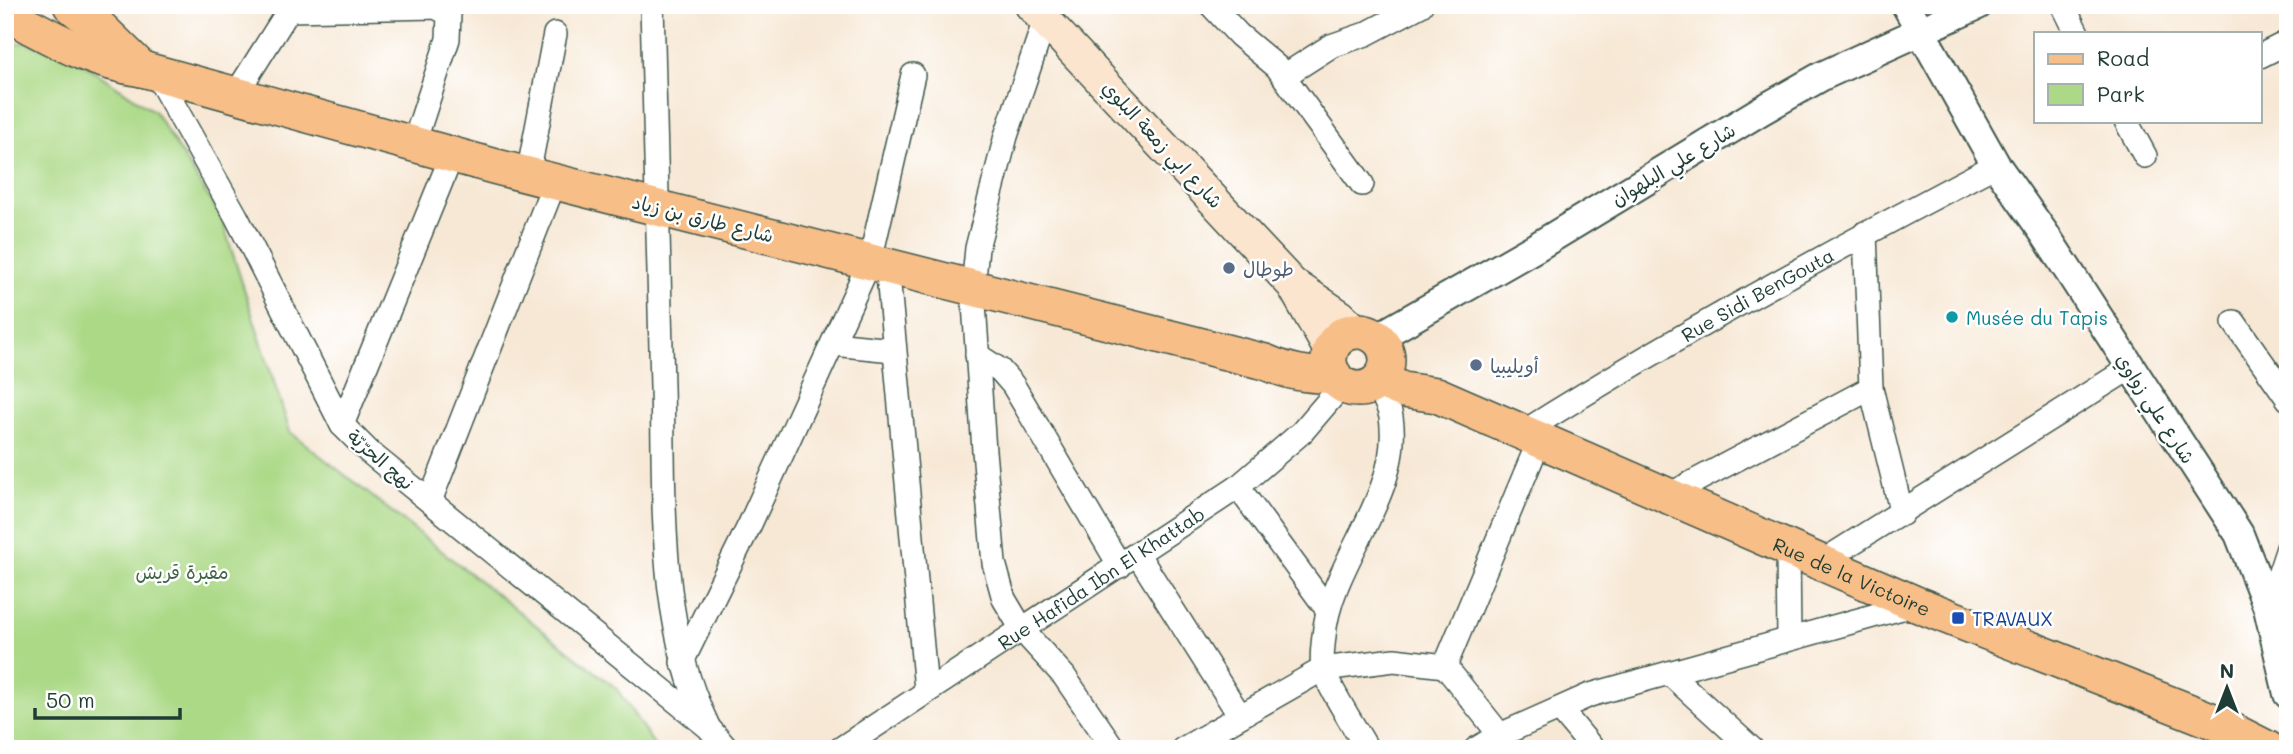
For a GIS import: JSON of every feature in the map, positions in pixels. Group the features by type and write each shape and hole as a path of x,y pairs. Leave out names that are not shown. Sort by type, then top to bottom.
{"main road":[{"name":"شارع طارق بن زياد","path":"71,5 148,70"},
{"name":"شارع ابي زمعة البلوي","path":"1042,10 1293,285 1340,316 1357,362"},
{"name":"شارع طارق بن زياد","path":"20,15 87,57 148,70 452,155 878,262 1307,375 1357,362"},
{"name":"Rue de la Victoire","path":"1357,362 1403,390 1437,395 1788,551 2213,721 2268,749"}],"street":[{"path":"652,5 665,501 671,589 682,662 708,727"},
{"path":"1212,5 1284,76 1362,184"},
{"path":"1284,76 1331,46 1366,34 1421,5"},
{"name":"شارع علي زواوي","path":"1906,5 1996,165 2044,233 2239,534 2268,608 2288,694"},
{"name":"شارع علي البلهوان","path":"1357,362 1538,246 1762,110 1822,76 1978,5"},
{"path":"2063,5 2076,32"},
{"path":"236,94 290,8 436,7 449,14 448,39 414,143"},
{"path":"1042,10 982,221 973,289 994,563 1004,599 1023,631 1064,676 1114,749"},
{"path":"430,501 542,178 555,34"},
{"path":"2262,55 2288,42"},
{"name":"نهج الحرّيّة","path":"148,70 236,216 342,425 369,452 708,727 727,749"},
{"path":"682,662 833,344 878,262 913,75"},
{"path":"2127,122 2145,156"},
{"path":"342,425 452,155"},
{"name":"Rue Sidi BenGouta","path":"1531,437 1651,353 1865,233 1996,165"},
{"path":"1865,233 1871,388 1902,514"},
{"path":"878,262 893,349 926,690"},
{"path":"2234,323 2288,399"},
{"path":"833,344 893,349"},
{"path":"977,355 1000,370 1013,385 1129,561 1240,716"},
{"path":"1357,362 1391,418 1385,472 1327,609 1323,668 1367,749"},
{"name":"Rue Hafida Ibn El Khattab","path":"840,749 1238,487 1302,432 1357,362"},
{"path":"1821,563 2130,368"},
{"path":"1667,496 1871,388"},
{"path":"1446,666 1531,437"},
{"path":"1238,487 1327,609"},
{"path":"2268,608 2288,548"},
{"path":"1788,551 1789,638"},
{"path":"1476,749 1500,735 1590,695 1916,604"},
{"path":"1183,749 1323,668 1394,660 1446,666 1500,735"},
{"path":"1669,673 1752,749"},
{"path":"1560,709 1593,749"}],"green space":[{"name":"مقبرة قريش","path":"25,42 79,61 155,112 221,217 290,432 616,688 657,749 5,749 5,46"}],"place":[{"name":"طوطال","path":"1229,268"},
{"name":"Musée du Tapis","path":"1952,317"},
{"name":"أويليبيا","path":"1476,365"},
{"name":"TRAVAUX","path":"1958,618"}]}
